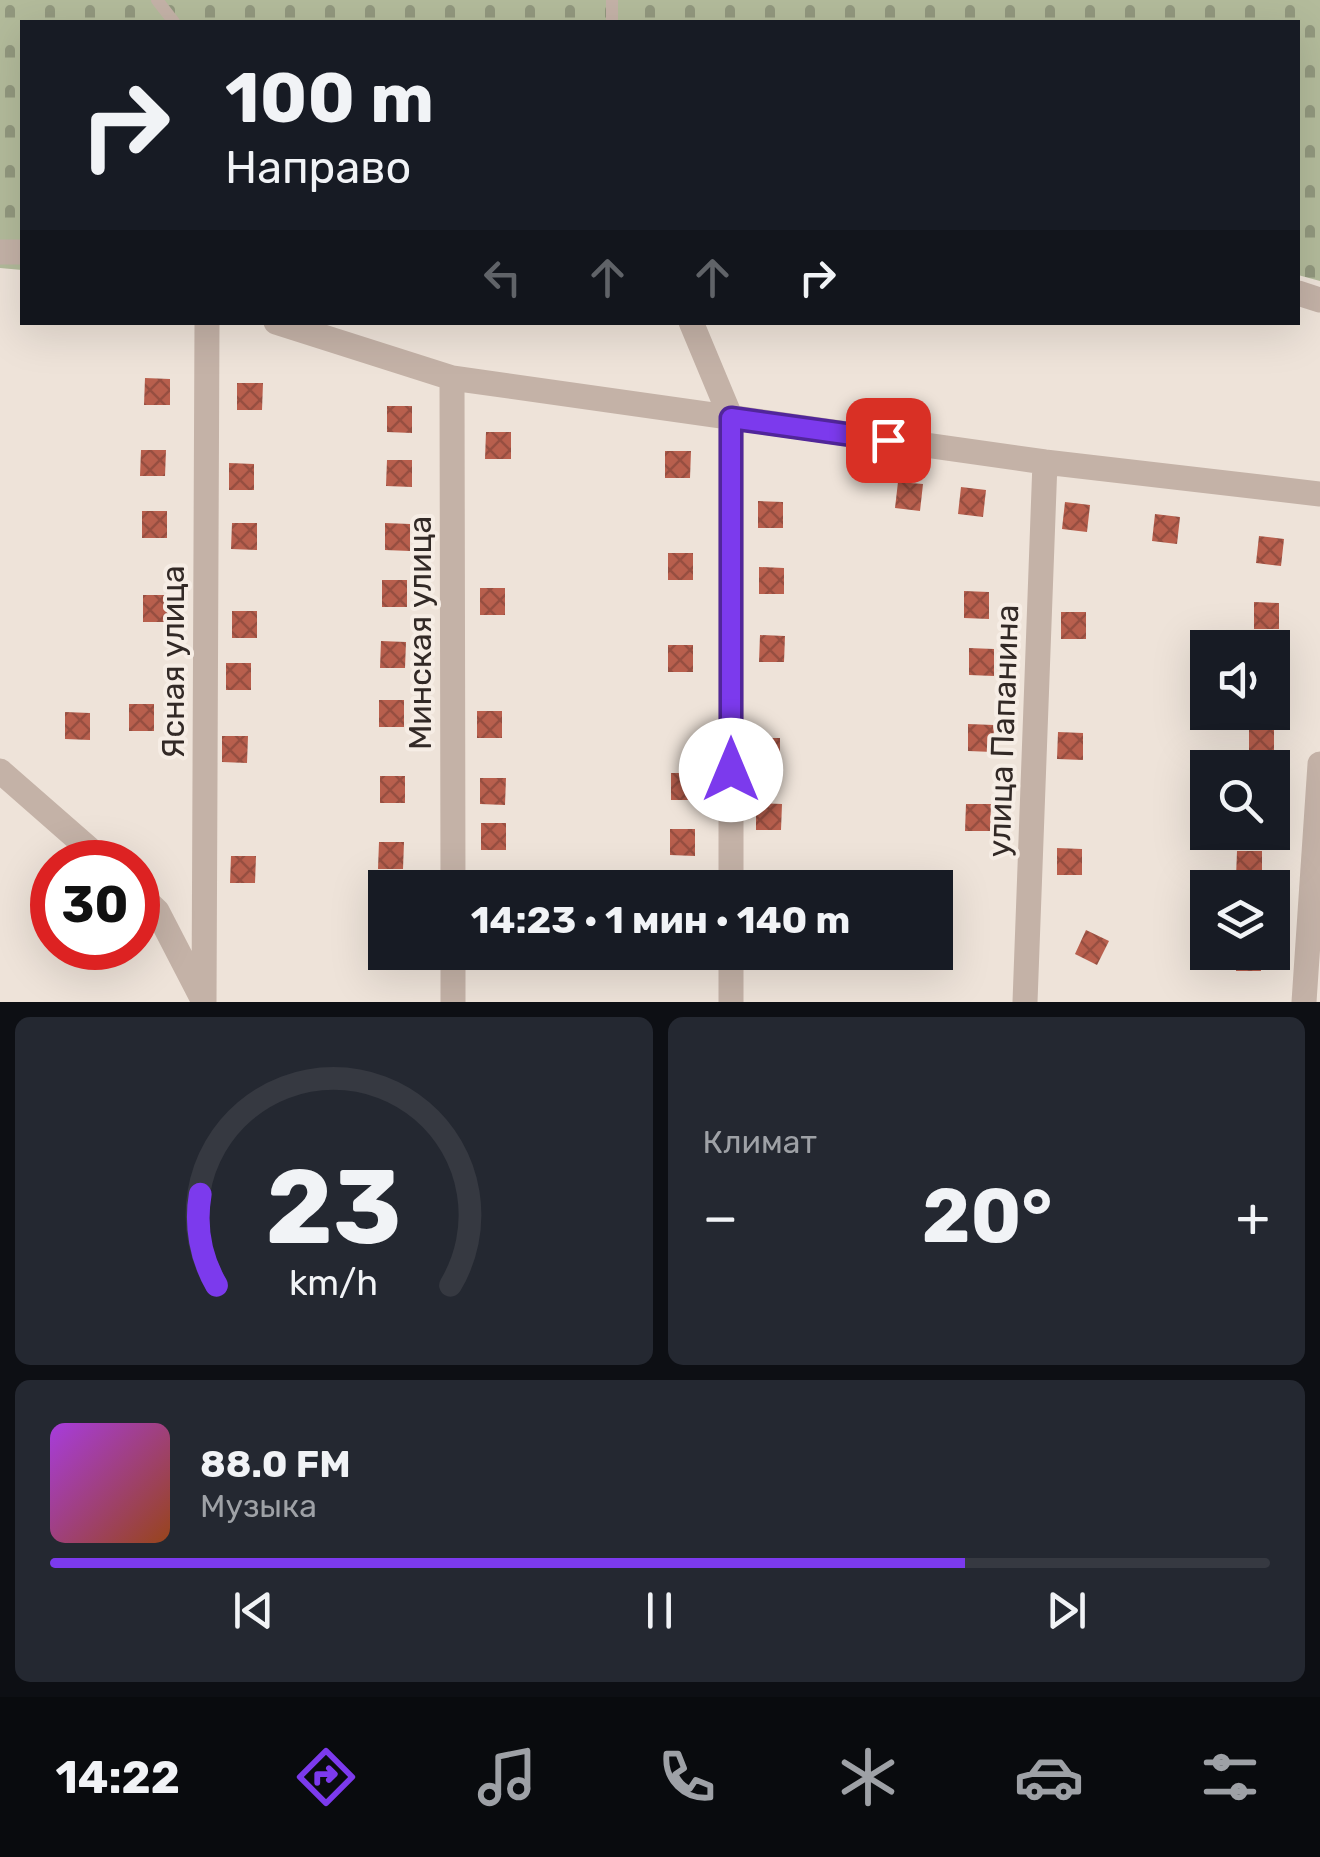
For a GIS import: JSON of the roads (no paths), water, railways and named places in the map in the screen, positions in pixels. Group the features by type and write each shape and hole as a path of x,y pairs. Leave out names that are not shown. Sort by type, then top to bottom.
{"street":[{"name":"Ясная улица","path":"204,1002 208,325"},
{"path":"285,325 452,378 1045,462 1320,494"},
{"path":"692,325 731,418 731,870"},
{"name":"Минская улица","path":"452,378 453,870"},
{"name":"улица Папанина","path":"1026,1002 1045,462"},
{"path":"1304,1002 1320,764"},
{"path":"0,771 79,840"},
{"path":"160,916 204,1002"},
{"path":"453,970 453,1002"},
{"path":"731,970 731,1002"}],"lane":[{"path":"157,0 172,20"}]}
